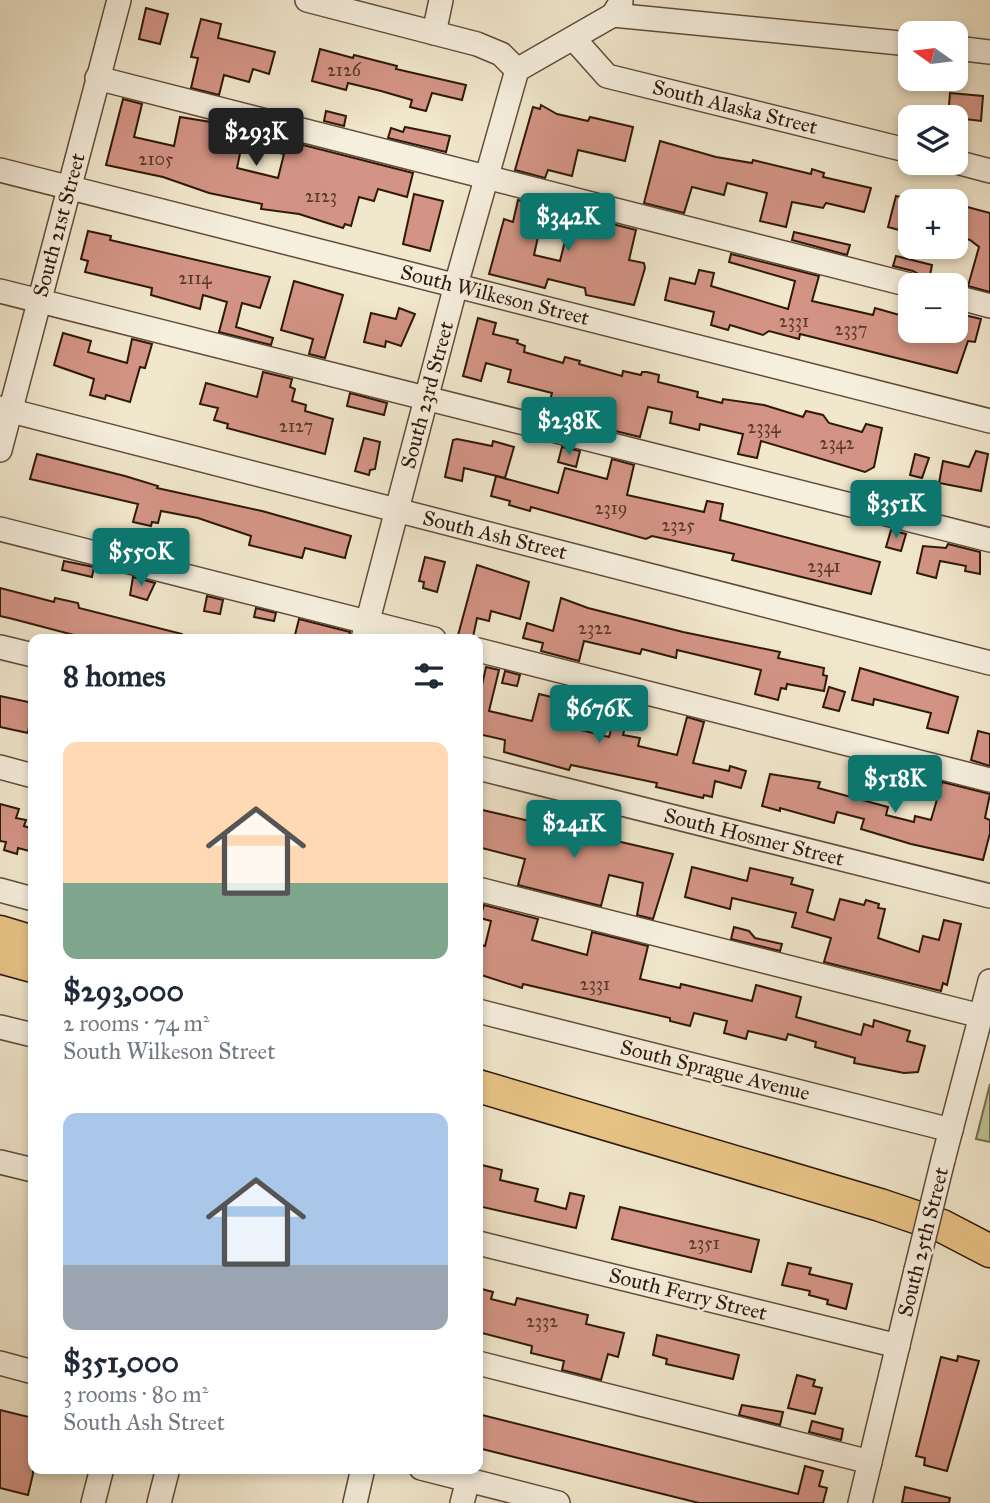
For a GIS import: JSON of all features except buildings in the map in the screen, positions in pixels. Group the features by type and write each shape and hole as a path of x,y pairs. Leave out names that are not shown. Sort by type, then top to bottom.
{"highway":[{"path":"0,932 28,940"},
{"path":"0,957 28,965"},
{"path":"483,1087 880,1205 942,1226 990,1251"},
{"path":"880,1205 951,1214 990,1226"}],"street":[{"name":"South 21st Street","path":"0,450 5,410 40,300 119,0"},
{"path":"307,0 495,51 517,71 574,39 618,7 898,42"},
{"path":"434,33 441,0"},
{"name":"South Alaska Street","path":"574,39 607,76 898,148"},
{"path":"968,49 990,52"},
{"name":"South 23rd Street","path":"365,630 456,285 517,71"},
{"path":"97,78 487,175 898,282"},
{"path":"968,165 990,171"},
{"name":"South Wilkeson Street","path":"0,170 990,421"},
{"path":"0,291 990,540"},
{"path":"968,300 990,306"},
{"name":"South Ash Street","path":"5,410 990,663"},
{"path":"0,529 365,630 396,634"},
{"path":"0,647 28,654"},
{"path":"483,651 990,780"},
{"path":"0,767 28,775"},
{"name":"South Hosmer Street","path":"483,769 990,896"},
{"path":"0,890 28,898"},
{"path":"483,890 981,1016"},
{"name":"South 25th Street","path":"860,1503 943,1160 990,981"},
{"name":"South Sprague Avenue","path":"483,1012 951,1130"},
{"path":"0,1027 28,1034"},
{"path":"0,1162 28,1169"},
{"name":"South Ferry Street","path":"483,1244 898,1346"},
{"path":"0,1363 28,1371"},
{"path":"483,1364 870,1462"},
{"path":"93,1503 100,1474"},
{"path":"159,1503 166,1474"},
{"path":"355,1503 362,1474"},
{"path":"444,1474 558,1503"},
{"path":"463,1503 468,1480"}],"green space":[{"path":"990,1084 990,1142 976,1139"}]}
